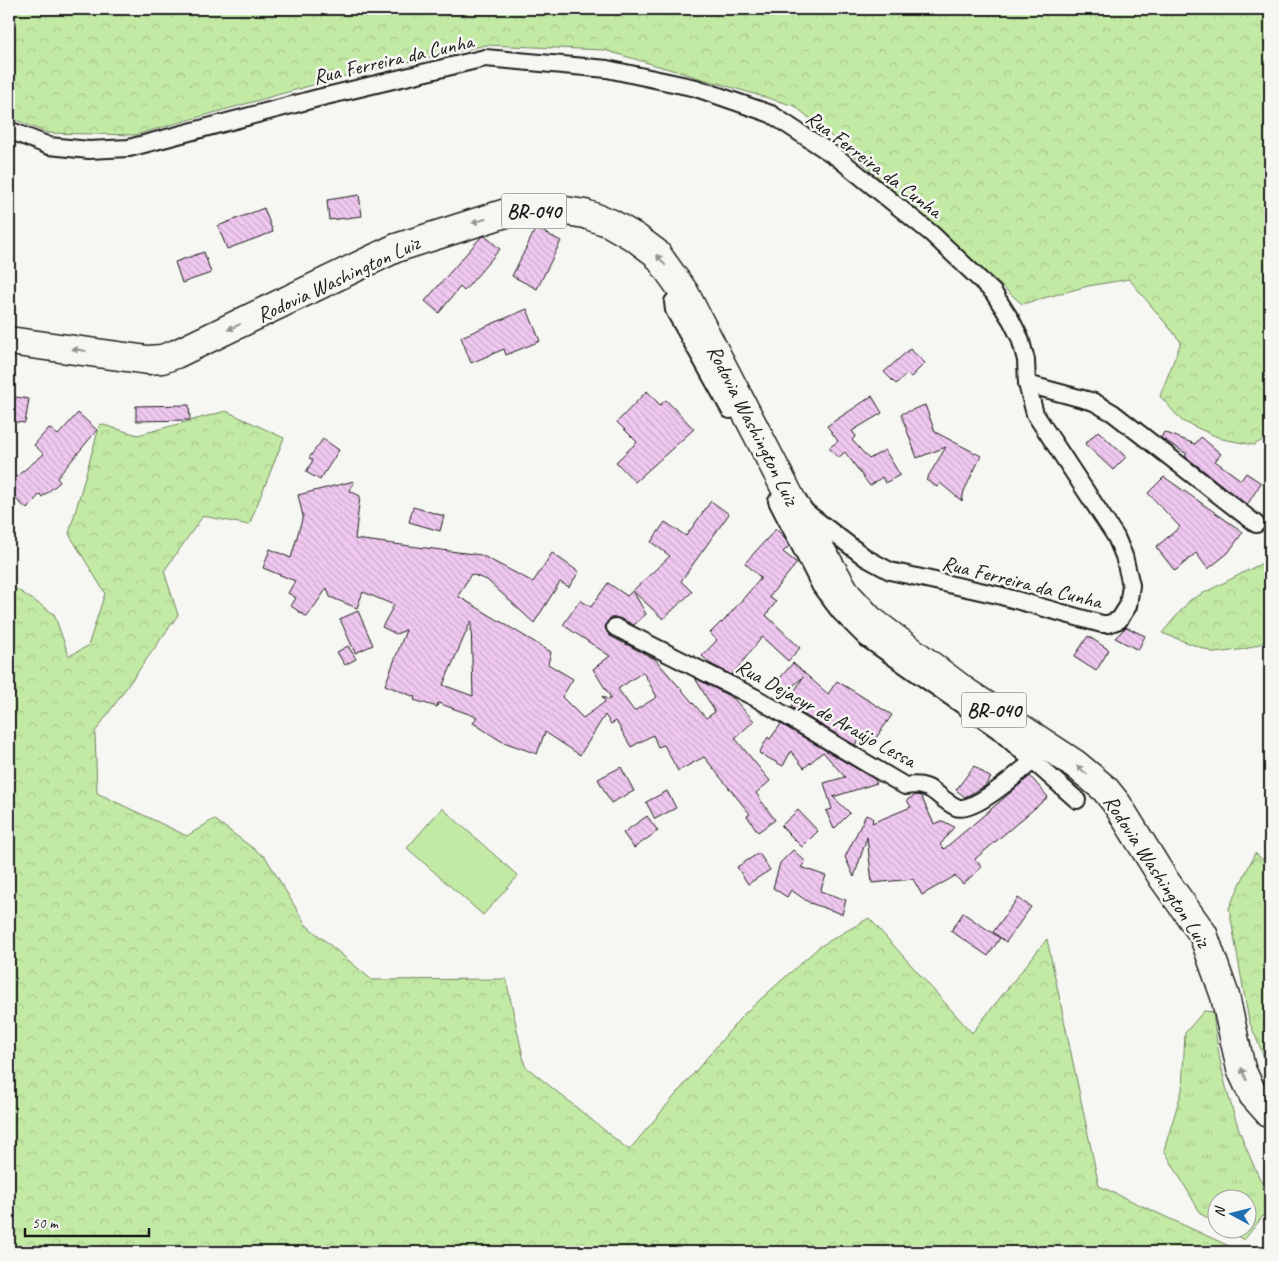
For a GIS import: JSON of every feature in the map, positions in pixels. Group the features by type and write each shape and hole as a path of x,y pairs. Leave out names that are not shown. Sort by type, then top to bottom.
{"highway":[{"name":"Rodovia Washington Luiz","path":"9,341 148,360 162,359 200,343 396,248 490,218 534,211 559,210 585,214 610,223 636,238 656,253 684,292 696,333 734,404 830,570 847,595 868,619 967,693 1002,724 1075,764 1105,789 1117,804 1163,878 1203,934 1225,996 1241,1069 1253,1095 1270,1114"}],"street":[{"name":"Rua Ferreira da Cunha","path":"9,130 49,146 90,150 129,148 318,98 485,58 608,69 696,88 772,114 838,158 932,234 993,292 1020,338 1026,360 1027,384 1035,414 1116,537 1124,556 1130,596 1124,615 1114,623 1102,624 998,595 890,571 866,558 792,502"},
{"path":"1027,384 1094,402 1113,413 1256,524"},
{"path":"734,404 821,587 840,612 866,638 1002,724 1034,760 1077,800"},
{"name":"Rua Dejacyr de Araújo Lessa","path":"615,628 756,698 905,786 919,784 933,789 956,807 969,808 1010,780 1034,760"}],"green space":[{"path":"36,9 1270,9 1270,436 1254,445 1222,439 1182,421 1160,396 1181,342 1129,279 1088,286 1022,304 795,106 604,50 486,45 352,74 135,135 47,133 9,117 9,12"},
{"path":"226,411 284,438 249,525 203,516 164,571 178,615 95,732 97,793 187,836 214,819 266,858 306,925 372,980 506,979 525,1066 629,1150 743,1015 819,947 869,918 972,1033 1047,939 1099,1186 1206,1235 1206,1238 1212,1238 1242,1252 9,1252 9,584 54,614 69,656 88,646 105,593 69,534 100,424 138,435"},
{"path":"1270,559 1270,640 1246,649 1215,653 1162,633 1190,600"},
{"path":"442,808 518,876 483,915 407,848"},
{"path":"1255,853 1270,866 1270,1071 1249,1021 1229,908"},
{"path":"1204,1011 1213,1012 1220,1062 1232,1108 1249,1154 1270,1199 1270,1207 1256,1225 1256,1188 1206,1188 1206,1217 1201,1214 1164,1150 1182,1090 1185,1033"}],"building":[{"path":"359,195 362,216 329,220 327,200"},
{"path":"264,208 273,232 227,249 218,226"},
{"path":"536,228 561,241 537,289 512,276"},
{"path":"485,236 500,249 464,291 460,287 439,313 425,301 481,237"},
{"path":"204,252 211,273 182,283 175,262"},
{"path":"527,309 540,341 506,355 504,349 471,363 461,337"},
{"path":"910,349 925,363 911,377 907,374 896,384 884,372"},
{"path":"647,391 660,405 666,400 694,429 635,482 616,462 637,442 617,422"},
{"path":"9,396 29,399 25,423 9,421"},
{"path":"872,396 882,413 852,431 856,436 852,440 869,459 885,450 900,475 885,483 882,477 870,486 845,452 838,458 829,448 838,441 827,426"},
{"path":"189,405 190,420 136,421 136,406"},
{"path":"925,405 935,432 981,456 964,491 962,501 940,483 937,487 926,480 946,447 917,458 901,414"},
{"path":"78,413 97,430 57,478 60,482 42,497 40,494 27,509 9,493 9,485 44,454 34,445 49,428 58,435"},
{"path":"1098,431 1126,457 1113,470 1085,444"},
{"path":"1164,432 1195,444 1201,437 1221,454 1215,461 1241,480 1246,473 1261,483 1247,505 1185,456 1187,454 1161,438"},
{"path":"323,439 339,450 320,480 306,472 313,460 309,458"},
{"path":"1164,477 1243,532 1228,553 1208,569 1196,553 1175,571 1156,547 1180,527 1148,493"},
{"path":"354,481 350,491 360,496 355,539 481,555 533,582 552,553 579,572 569,587 560,582 534,623 487,580 471,574 458,596 551,652 548,664 573,679 562,697 583,718 605,702 602,696 608,700 611,698 593,669 610,656 563,625 580,600 591,607 608,583 627,596 670,556 651,542 665,522 686,536 711,501 729,514 681,581 692,592 663,619 633,591 646,614 634,625 619,618 610,618 605,628 610,636 655,659 706,718 715,712 695,678 733,698 754,721 735,738 770,781 756,793 775,820 758,832 747,816 750,814 704,757 678,771 664,745 658,747 653,735 631,747 616,721 611,724 605,715 580,755 545,732 537,754 501,741 473,723 477,717 438,703 437,707 414,700 415,697 385,685 406,630 396,634 382,627 394,605 363,592 357,608 330,597 327,588 307,617 291,606 296,598 288,593 295,581 263,568 270,549 291,558 303,516 298,495","holes":["471,621 473,696 443,685","643,672 657,697 634,711 618,689"]},
{"path":"413,507 444,516 440,531 409,522"},
{"path":"776,529 789,546 783,552 797,563 769,597 776,602 766,615 800,648 788,661 762,637 732,675 711,664 702,656 717,640 710,633 722,623 761,578 745,563"},
{"path":"358,611 373,645 355,653 340,619"},
{"path":"1126,627 1145,636 1138,650 1115,638"},
{"path":"1088,636 1109,650 1096,671 1074,657"},
{"path":"348,646 356,659 345,665 337,652"},
{"path":"793,663 828,694 837,681 892,715 871,745 861,736 855,745 791,707 794,703 790,699 803,677 784,694 774,685"},
{"path":"781,724 874,779 877,783 833,797 850,813 834,829 826,811 832,809 824,783 845,777 823,752 804,768 791,751 783,766 759,753 768,737 770,739"},
{"path":"974,766 991,778 985,786 965,797 956,790"},
{"path":"621,767 634,791 611,803 598,779"},
{"path":"1030,776 1048,797 975,859 982,867 963,884 955,876 922,895 913,879 872,883 867,837 854,877 845,857 866,815 873,818 872,823 911,807 907,800 916,795 921,796 934,824 943,821 954,827 940,845 944,849"},
{"path":"667,791 676,808 655,819 646,802"},
{"path":"798,810 818,831 802,847 781,826"},
{"path":"647,816 658,831 634,848 623,833"},
{"path":"793,850 806,862 801,867 826,876 820,891 846,900 842,914 810,903 791,890 787,897 773,888 780,863"},
{"path":"759,853 770,870 748,884 737,867"},
{"path":"1018,898 1031,907 1006,942 993,932"},
{"path":"963,913 1000,938 988,956 951,931"}]}
